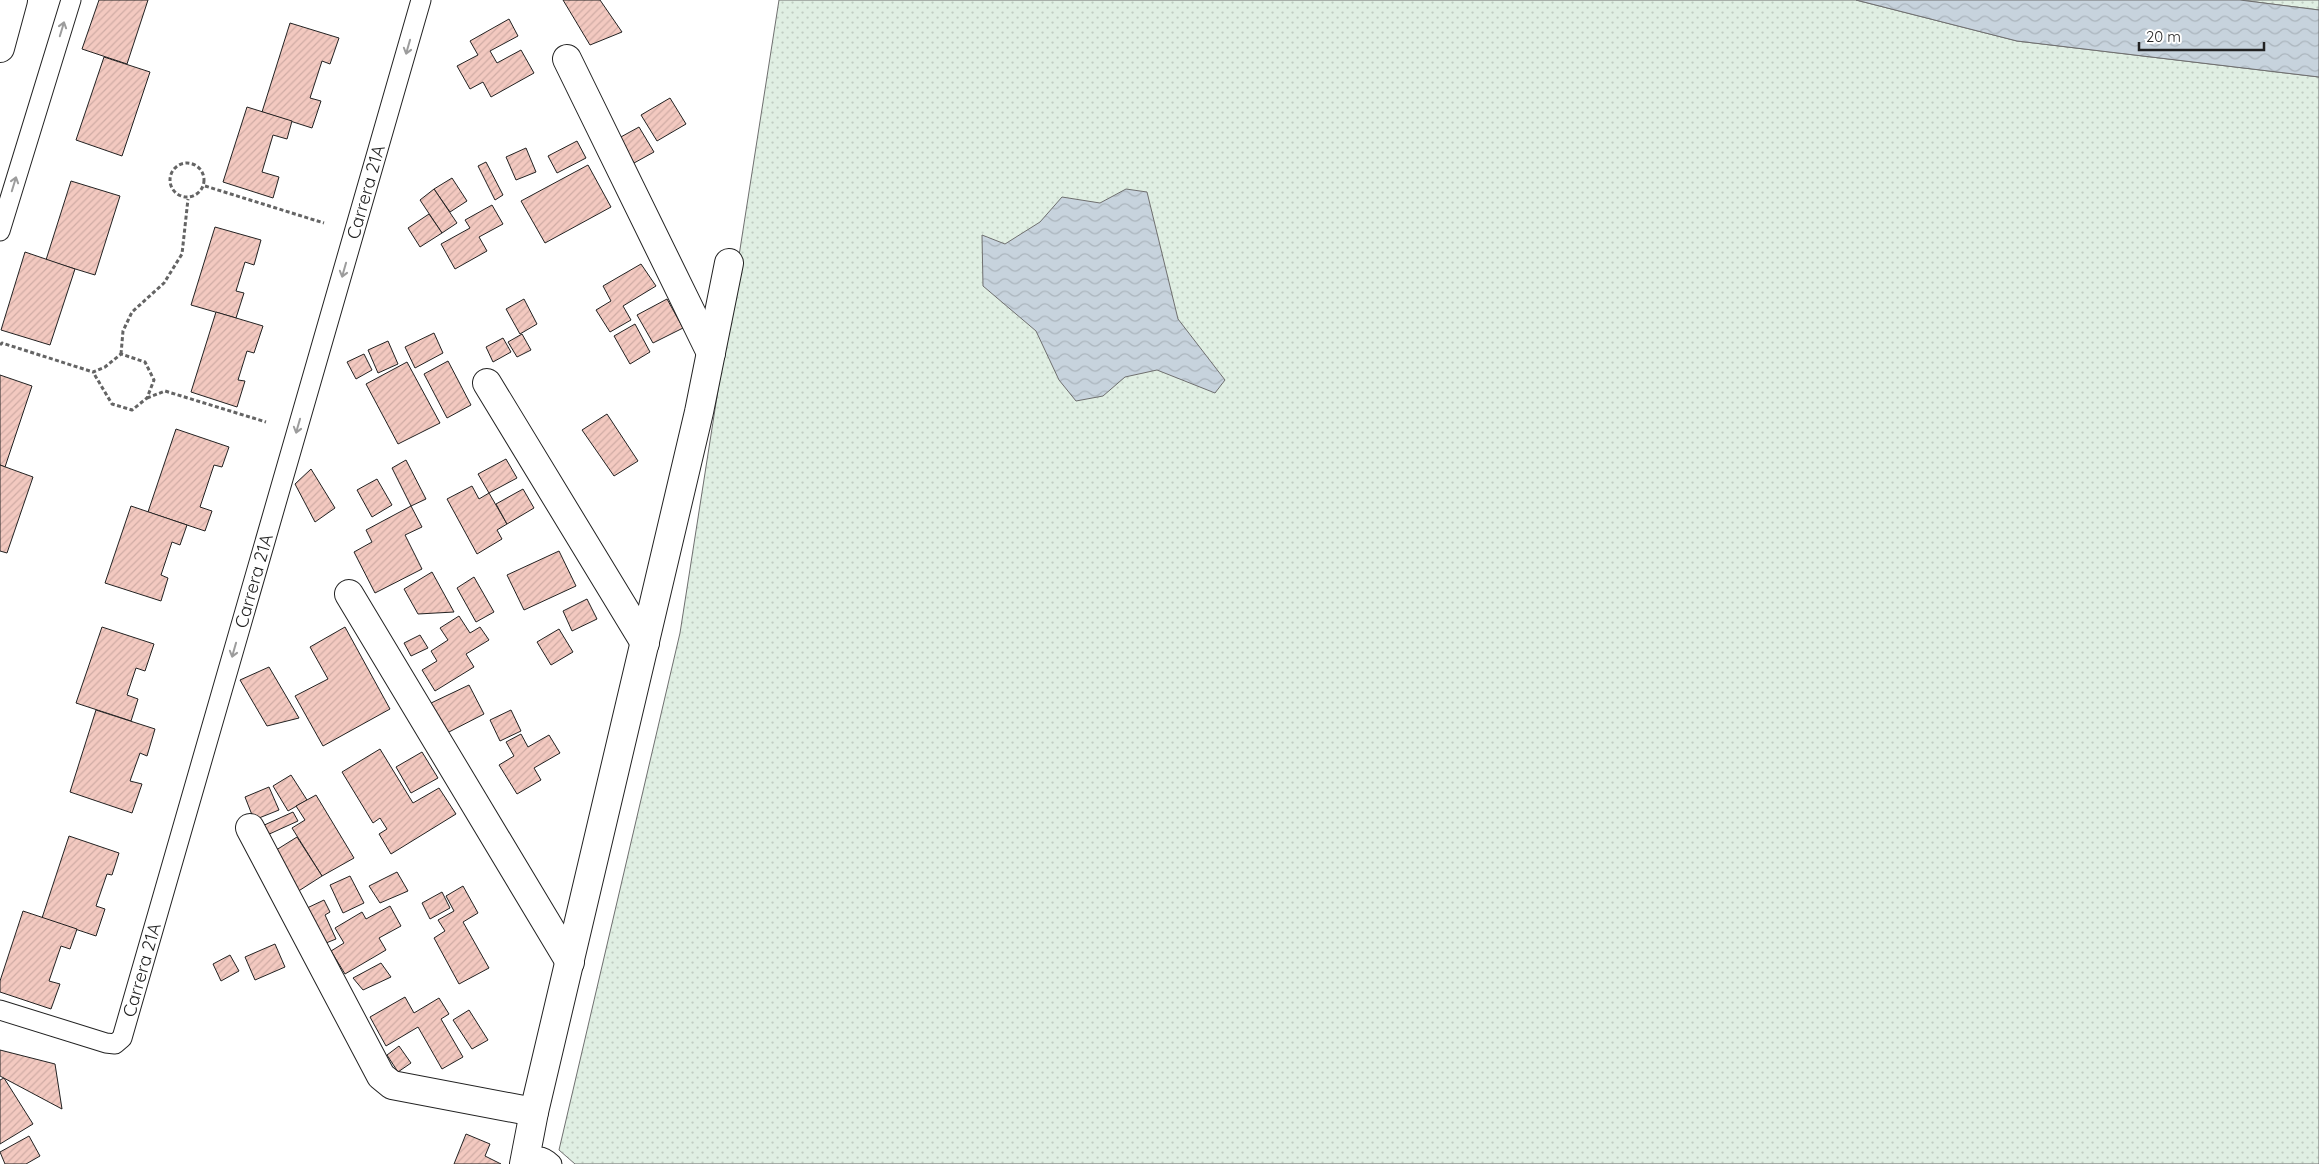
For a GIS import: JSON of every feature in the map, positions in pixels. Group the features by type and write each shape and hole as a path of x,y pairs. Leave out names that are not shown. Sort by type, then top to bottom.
{"street":[{"path":"0,48 13,0"},
{"path":"567,59 711,354"},
{"path":"525,1163 534,1112 711,354 729,263"},
{"path":"486,383 645,643"},
{"path":"349,594 570,962"},
{"path":"250,828 381,1076 392,1085 534,1112"}],"lane":[{"path":"0,231 71,0"},
{"name":"Carrera 21A","path":"0,1010 106,1043 115,1044 122,1038 421,0"},
{"path":"525,1163 536,1156 543,1157 552,1164"}],"path":[{"path":"178,164 192,164 200,169 205,178 205,186 198,194 188,199 176,194 170,184 169,173 178,164"},
{"path":"205,186 330,225"},
{"path":"0,345 2,343 93,372 105,367 121,354 123,330 132,312 164,283 182,254 188,199"},
{"path":"121,354 144,362 154,380 148,398"},
{"path":"93,372 112,404 132,410 148,398 165,391 273,425"}],"green space":[{"path":"779,0 1856,0 2017,41 2319,77 2319,1164 575,1164 559,1150 680,633"},
{"path":"2240,0 2319,0 2319,10"}],"water":[{"path":"1856,0 2240,0 2319,10 2319,77 2017,41"},
{"path":"1126,189 1147,192 1178,319 1225,380 1215,393 1157,370 1125,377 1103,396 1076,401 1059,380 1036,331 983,286 982,235 1005,244 1040,222 1062,197 1100,203"}],"building":[{"path":"99,0 148,0 127,64 82,49"},
{"path":"563,0 600,0 622,32 590,45"},
{"path":"509,19 518,36 490,51 497,63 521,50 534,73 491,97 483,82 470,89 457,66 478,55 470,41"},
{"path":"290,23 339,38 330,64 322,61 310,98 321,101 312,128 262,112"},
{"path":"104,57 150,72 122,156 76,140"},
{"path":"670,98 686,124 657,141 641,115"},
{"path":"247,107 292,121 287,139 273,135 262,172 279,177 273,198 223,182"},
{"path":"639,127 654,152 634,163 619,138"},
{"path":"577,141 586,158 557,173 548,156"},
{"path":"526,148 536,172 516,180 506,157"},
{"path":"486,162 503,195 495,200 478,166"},
{"path":"588,165 611,207 545,243 521,201"},
{"path":"452,178 467,201 450,212 434,189"},
{"path":"71,181 120,196 95,275 46,260"},
{"path":"434,189 457,223 442,233 420,200"},
{"path":"492,205 503,224 479,237 487,251 455,269 441,244 470,228 465,220"},
{"path":"429,214 442,233 420,247 408,228"},
{"path":"215,227 261,240 254,265 245,262 236,291 244,293 236,318 191,305"},
{"path":"25,252 75,269 50,345 1,330"},
{"path":"641,264 656,286 623,306 631,320 610,332 596,310 611,301 603,286"},
{"path":"524,299 537,324 520,334 506,309"},
{"path":"667,299 683,328 653,343 637,315"},
{"path":"216,312 263,326 254,353 247,351 238,380 245,381 237,407 191,392"},
{"path":"635,324 650,352 630,364 614,336"},
{"path":"434,333 443,353 415,368 405,347"},
{"path":"522,334 531,350 517,357 508,342"},
{"path":"503,338 511,352 493,362 486,347"},
{"path":"388,341 398,364 378,373 368,350"},
{"path":"364,354 372,370 356,379 347,362"},
{"path":"448,361 471,405 447,418 424,374"},
{"path":"407,362 440,423 398,444 366,384"},
{"path":"0,375 32,386 5,467 0,465"},
{"path":"607,414 638,461 614,476 582,430"},
{"path":"176,429 229,447 222,467 214,465 200,507 212,511 205,531 148,512"},
{"path":"506,459 517,478 489,493 478,474"},
{"path":"406,460 426,499 411,506 392,468"},
{"path":"0,465 33,477 7,553 0,551"},
{"path":"311,469 335,508 315,522 295,484"},
{"path":"377,479 392,505 372,517 357,490"},
{"path":"472,486 479,499 489,493 507,524 497,530 502,539 477,554 447,499"},
{"path":"523,489 534,508 507,524 496,504"},
{"path":"131,506 187,525 180,545 172,542 161,575 168,578 161,601 105,583"},
{"path":"411,506 422,527 405,535 422,569 375,593 354,552 372,542 366,530"},
{"path":"559,551 576,586 524,610 507,575"},
{"path":"432,572 454,612 418,614 404,589"},
{"path":"474,577 494,612 476,622 457,588"},
{"path":"587,599 597,619 572,631 563,611"},
{"path":"459,616 470,633 480,627 489,640 466,654 474,667 435,691 422,670 437,661 431,651 448,640 440,628"},
{"path":"102,627 154,644 145,671 136,668 127,695 138,699 131,721 76,703"},
{"path":"345,627 390,709 323,746 295,696 328,679 310,647"},
{"path":"559,629 573,652 551,665 537,642"},
{"path":"420,635 428,648 411,656 404,643"},
{"path":"269,667 299,718 267,726 240,680"},
{"path":"469,685 484,714 447,733 429,704"},
{"path":"96,710 155,729 147,756 140,753 130,781 142,784 132,813 70,792"},
{"path":"511,710 521,731 500,741 490,720"},
{"path":"521,734 528,747 549,735 560,753 534,768 541,780 517,794 499,765 514,756 506,742"},
{"path":"380,749 413,803 439,788 456,814 391,854 379,834 387,829 380,818 373,823 342,772"},
{"path":"422,752 438,778 411,793 396,767"},
{"path":"291,775 307,800 288,811 273,786"},
{"path":"269,787 279,810 254,820 245,797"},
{"path":"316,795 354,858 322,876 292,828 305,820 296,806"},
{"path":"293,812 298,821 265,836 260,827"},
{"path":"69,836 119,853 112,875 107,874 96,906 105,909 96,936 42,918"},
{"path":"297,837 322,876 297,892 273,852"},
{"path":"397,872 408,891 380,903 369,886"},
{"path":"350,876 364,903 343,913 330,885"},
{"path":"463,886 478,913 463,922 489,968 459,984 434,938 445,931 438,920 454,911 446,896"},
{"path":"442,892 450,908 430,919 422,903"},
{"path":"324,900 330,912 325,915 336,939 321,945 305,909"},
{"path":"390,906 401,926 379,938 386,950 345,974 331,951 344,943 335,928 362,912 366,919"},
{"path":"23,911 77,929 70,949 61,946 49,981 60,984 51,1009 0,992 0,981"},
{"path":"275,944 285,967 255,980 245,957"},
{"path":"230,955 239,971 221,981 213,964"},
{"path":"381,963 391,977 363,990 353,978"},
{"path":"405,997 414,1013 439,998 449,1014 441,1019 463,1057 442,1069 418,1027 386,1046 370,1017"},
{"path":"469,1010 488,1040 472,1049 453,1020"},
{"path":"399,1046 411,1063 398,1072 387,1055"},
{"path":"0,1050 55,1064 62,1109 0,1076"},
{"path":"4,1078 33,1124 0,1144 0,1080"},
{"path":"466,1134 490,1144 485,1156 501,1164 454,1164"},
{"path":"29,1136 40,1156 26,1164 5,1164 0,1152"}]}
